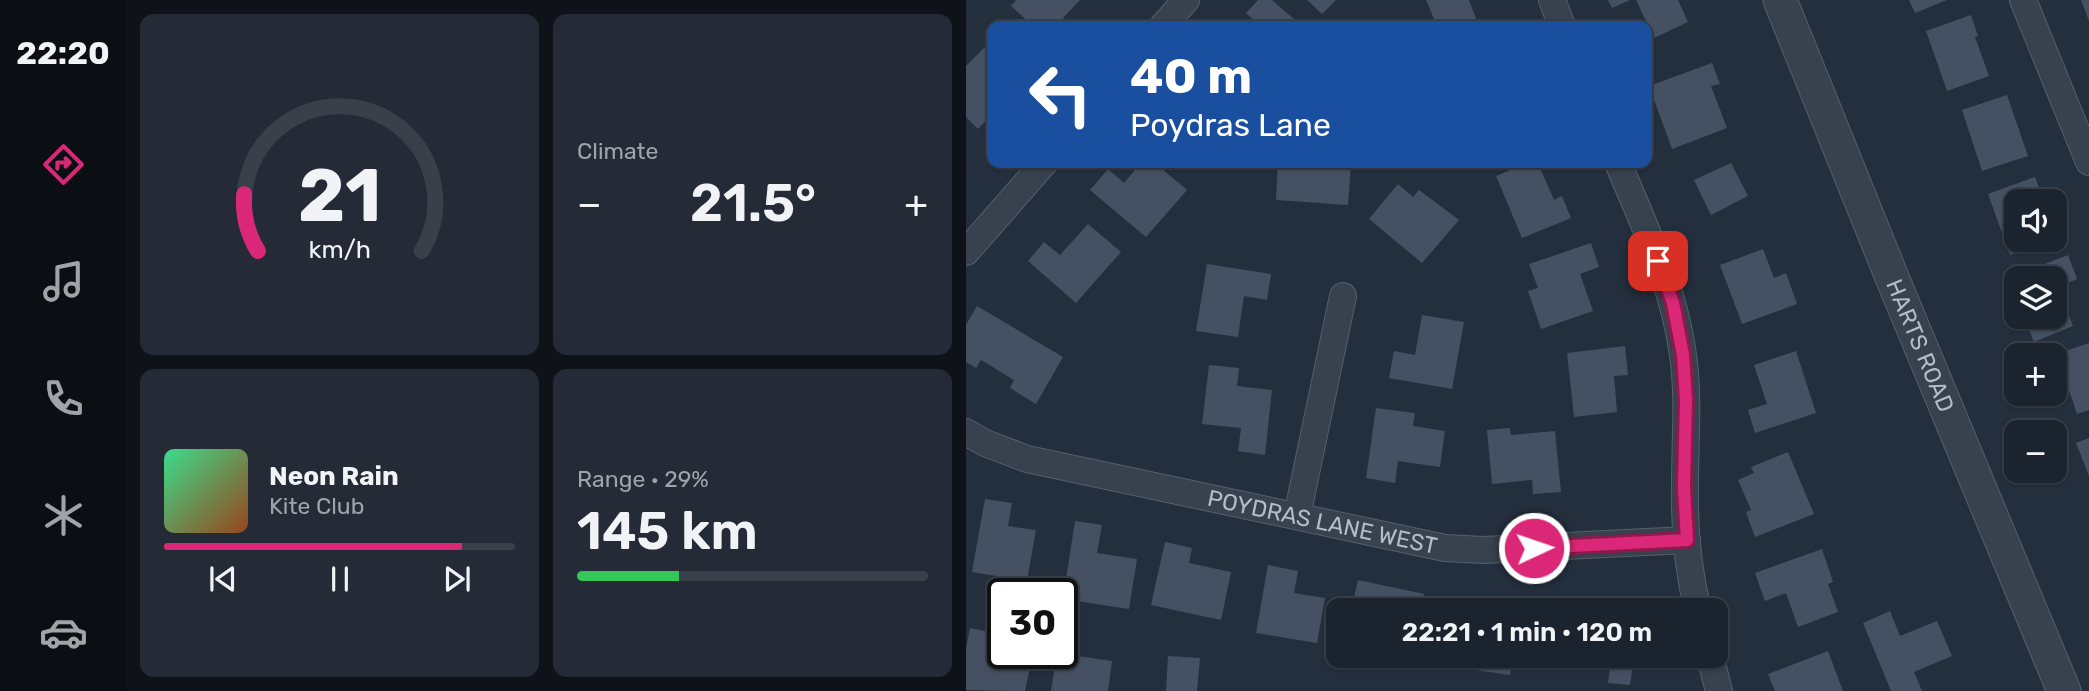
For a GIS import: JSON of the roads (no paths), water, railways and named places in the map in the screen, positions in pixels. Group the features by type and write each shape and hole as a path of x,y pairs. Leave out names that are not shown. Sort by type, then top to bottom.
{"street":[{"path":"1167,21 1186,0"},
{"path":"1552,0 1560,21"},
{"name":"HARTS ROAD","path":"1780,0 2064,691"},
{"path":"2023,0 2089,162"},
{"path":"966,252 1040,168"},
{"path":"1620,168 1673,303 1683,355 1686,400 1684,487 1687,540 1695,598"},
{"path":"1297,516 1343,296"},
{"name":"POYDRAS LANE WEST","path":"966,432 985,443 1027,459 1445,548 1483,550 1687,540"},
{"path":"1713,668 1719,691"}]}
